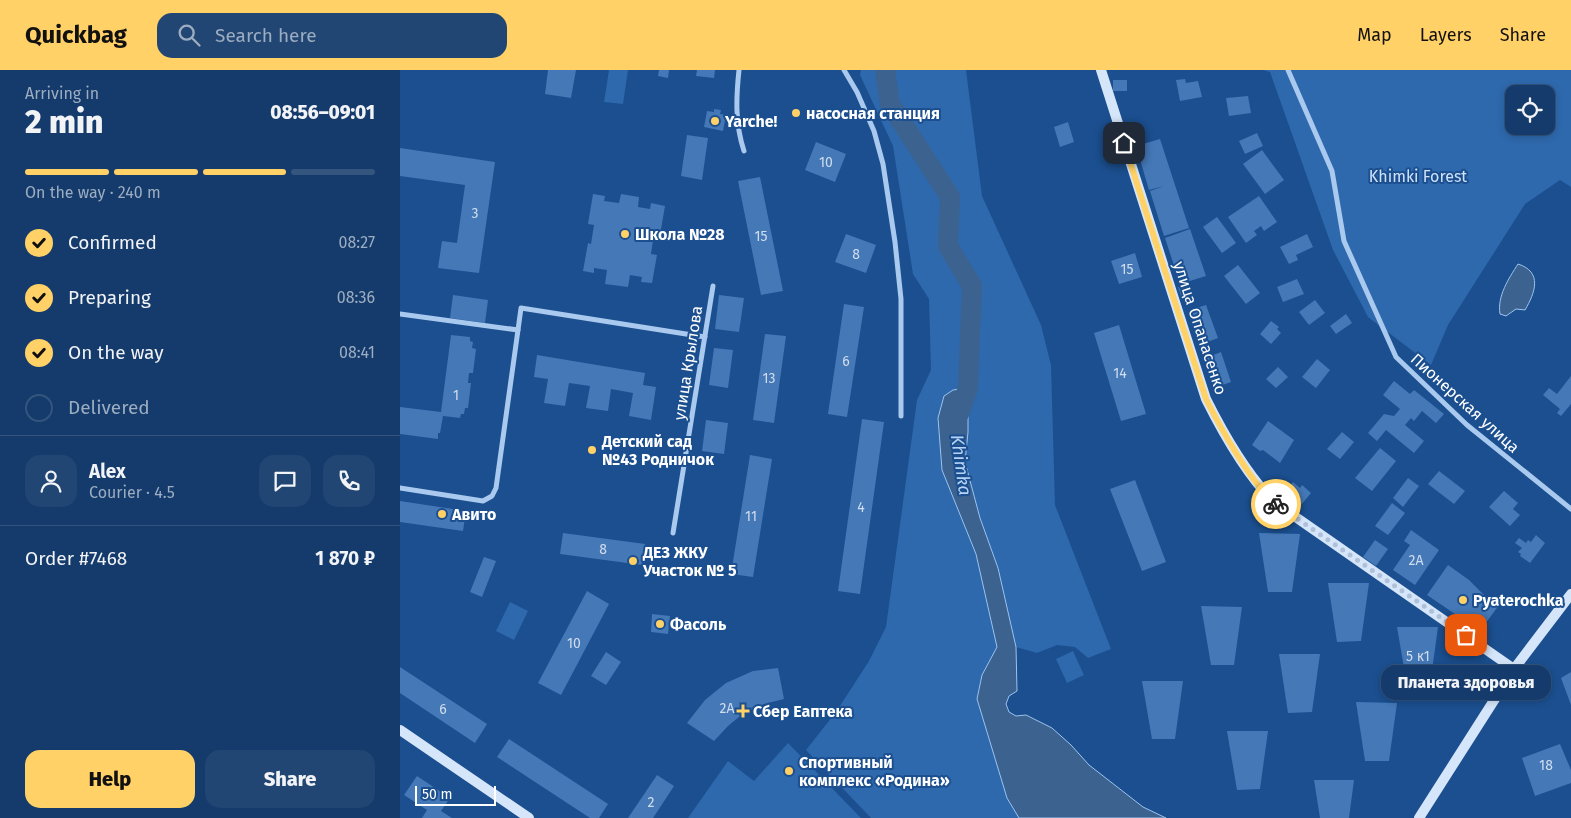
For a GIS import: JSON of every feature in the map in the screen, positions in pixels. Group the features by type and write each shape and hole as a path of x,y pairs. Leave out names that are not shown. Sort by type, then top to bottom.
{"street":[{"path":"740,70 736,93 738,131 744,151"},
{"path":"844,70 857,92 874,130 883,164 895,242 901,299 901,416"},
{"name":"улица Опанасенко","path":"1101,70 1206,399 1250,472 1264,492 1274,502 1514,669"},
{"name":"Пионерская улица","path":"1288,70 1332,171 1344,241 1396,358 1468,425 1571,510"},
{"name":"улица Крылова","path":"673,532 713,286"},
{"path":"400,488 483,501 492,496 496,488 521,308 705,337"},
{"path":"400,314 518,330"},
{"path":"1419,818 1514,669 1571,594"},
{"path":"400,730 528,818"}],"green space":[{"path":"609,70 628,70 623,104 604,102"},
{"path":"861,70 966,70 982,196 1041,325 1051,365 1055,505 1111,649 1088,658 1075,647 1057,645 1037,653 1016,647 998,568 980,518 965,462 969,397 938,418 942,470 976,554 997,647 982,675 977,699 1007,797 1019,818 871,818 806,750 836,712 869,661 886,627 917,400 931,370 929,299 913,274 893,146 860,75"},
{"name":"Khimki Forest","path":"1263,70 1571,70 1571,187 1560,180 1525,204 1448,325 1431,365 1368,317 1333,250 1270,72"},
{"path":"510,602 528,611 514,640 496,631"},
{"path":"1073,651 1084,675 1067,683 1056,659"},
{"name":"Спортивный комплекс «Родина»","path":"788,743 861,818 688,818 728,761 754,781"}],"water":[{"path":"1518,264 1531,272 1535,284 1534,290 1525,310 1516,309 1506,316 1500,314 1500,301 1504,288"},
{"path":"968,388 968,432 965,462 980,518 998,568 1016,647 1017,691 1009,696 1006,704 1009,712 1016,716 1026,715 1052,728 1089,765 1143,807 1166,818 1019,818 1007,798 977,699 982,675 997,647 976,554 942,470 938,418 944,396 953,390"}],"building":[{"path":"548,70 576,70 571,98 545,94"},
{"path":"659,70 669,70 668,78 658,76"},
{"path":"697,70 715,70 714,78 696,76"},
{"path":"1185,79 1186,83 1198,81 1202,97 1180,101 1176,80"},
{"path":"1113,80 1127,80 1127,91 1113,91"},
{"path":"1248,96 1251,113 1229,116 1226,98"},
{"name":"Yarche!","path":"714,109 721,110 720,114 726,115 723,131 704,127 707,111 714,112"},
{"path":"1068,122 1074,142 1060,147 1054,127"},
{"path":"1257,133 1263,146 1245,154 1239,141"},
{"path":"687,135 708,138 702,180 681,176"},
{"path":"1160,139 1189,228 1164,236 1150,191 1164,186 1149,190 1136,146"},
{"path":"816,142 846,154 835,182 805,170"},
{"path":"400,148 495,162 479,273 438,268 442,241 457,243 465,185 400,176"},
{"path":"1262,150 1284,180 1265,194 1243,164"},
{"path":"760,177 783,291 761,295 738,181"},
{"path":"593,194 605,196 604,201 619,203 621,194 639,197 638,207 650,209 651,203 665,206 660,235 654,234 651,254 657,255 652,283 641,282 642,277 630,275 628,287 605,284 607,270 594,268 594,273 583,271 588,243 591,244 594,225 588,224"},
{"path":"1259,196 1277,222 1264,231 1261,226 1254,231 1257,235 1246,243 1228,217"},
{"path":"1217,217 1236,243 1222,253 1203,227"},
{"path":"1190,229 1206,276 1180,284 1165,238"},
{"path":"846,234 876,245 866,273 835,262"},
{"path":"1307,234 1313,247 1296,255 1298,260 1289,264 1280,247"},
{"path":"1135,253 1142,277 1119,284 1111,261"},
{"path":"1238,265 1260,293 1246,304 1224,276"},
{"path":"1297,279 1304,294 1283,302 1277,287"},
{"path":"1186,284 1191,296 1182,299 1178,287"},
{"path":"453,295 488,300 485,323 450,318"},
{"path":"719,295 744,298 739,332 715,329"},
{"path":"1315,300 1325,313 1309,325 1299,312"},
{"path":"844,304 864,307 847,417 828,414"},
{"path":"1206,305 1218,338 1202,344 1190,310"},
{"path":"1346,314 1352,323 1336,334 1330,326"},
{"path":"1271,321 1279,327 1277,329 1281,333 1271,344 1260,334"},
{"path":"1119,325 1146,414 1121,421 1094,333"},
{"path":"765,334 786,336 774,423 753,420"},
{"path":"451,335 470,337 470,341 473,342 472,348 476,349 473,373 469,373 468,383 471,383 468,408 465,408 464,414 461,414 460,418 443,416 438,439 400,434 400,407 441,412"},
{"path":"714,348 733,350 728,388 709,385"},
{"path":"1221,352 1231,382 1214,388 1206,358"},
{"path":"537,355 645,373 643,385 656,387 651,420 629,416 633,393 611,389 608,411 586,408 590,386 569,383 565,406 544,403 548,379 534,377"},
{"path":"1317,359 1330,370 1316,388 1302,377"},
{"path":"1278,367 1288,377 1276,388 1266,379"},
{"path":"1571,376 1571,404 1561,416 1557,413 1560,409 1543,395 1549,388 1557,394"},
{"path":"1394,381 1410,394 1414,390 1444,414 1436,423 1422,411 1414,421 1411,418 1405,425 1424,441 1414,453 1386,430 1377,441 1368,433 1384,414 1394,416 1400,409 1383,395"},
{"path":"862,419 884,422 860,594 838,591"},
{"path":"706,420 728,423 724,454 702,451"},
{"path":"1268,421 1294,440 1280,463 1263,450 1260,451 1252,445"},
{"path":"1342,432 1354,442 1340,459 1327,449"},
{"path":"1380,448 1396,461 1372,491 1355,478"},
{"path":"750,455 772,459 753,577 731,574"},
{"path":"1439,471 1465,491 1454,504 1428,484"},
{"path":"1408,478 1419,486 1403,507 1393,498"},
{"path":"1135,480 1166,562 1142,571 1110,489"},
{"path":"1293,482 1300,488 1302,485 1311,493 1301,505 1285,492"},
{"path":"1504,491 1518,503 1513,509 1520,515 1510,526 1489,507"},
{"path":"400,501 466,511 463,531 400,522"},
{"path":"1392,503 1405,513 1388,535 1375,526"},
{"path":"1411,530 1439,550 1415,585 1393,570 1410,545 1404,541"},
{"path":"563,533 645,544 642,565 560,554"},
{"path":"1259,533 1300,534 1292,592 1268,592"},
{"path":"1536,535 1545,543 1530,563 1520,556 1521,554 1518,552 1522,548 1515,543 1519,538 1526,543 1528,540 1531,542"},
{"path":"1375,540 1388,549 1376,566 1363,557"},
{"path":"484,557 496,561 482,597 470,592"},
{"name":"Pyaterochka","path":"1448,565 1499,605 1480,631 1427,595"},
{"path":"1328,583 1369,583 1361,641 1337,642"},
{"path":"587,591 609,604 561,695 538,683"},
{"path":"1201,606 1242,607 1234,665 1211,665"},
{"name":"Фасоль","path":"652,614 670,616 668,634 651,632"},
{"path":"1397,627 1438,627 1430,685 1407,685"},
{"path":"606,652 621,662 606,685 591,676"},
{"path":"1279,654 1320,654 1312,712 1288,713"},
{"path":"400,667 487,724 475,743 400,693"},
{"path":"778,668 784,699 764,704 745,712 714,741 687,723 705,700 726,683 753,671"},
{"path":"1571,672 1571,705 1561,678"},
{"path":"1142,681 1183,681 1175,739 1152,739"},
{"path":"1356,702 1397,703 1389,761 1365,761"},
{"path":"1227,731 1268,731 1260,789 1237,790"},
{"path":"509,739 608,804 599,818 590,818 497,757"},
{"path":"1560,744 1571,770 1571,783 1535,796 1522,758"},
{"path":"657,775 674,786 653,818 628,818"},
{"path":"417,776 450,798 441,811 452,818 422,818 427,810 404,795"},
{"path":"1314,780 1354,780 1349,818 1320,818"}],"waterway":[{"name":"Khimka","path":"885,70 890,104 950,197 948,246 972,286 968,388 959,414"}],"way so far":[{"path":"1276,504 1466,635"}],"place":[{"name":"насосная станция","path":"796,113"},
{"name":"Yarche!","path":"715,121"},
{"name":"Школа №28","path":"625,234"},
{"name":"Детский сад №43 Родничок","path":"592,450"},
{"name":"Авито","path":"442,514"},
{"name":"ДЕЗ ЖКУ Участок № 5","path":"633,561"},
{"name":"Pyaterochka","path":"1463,600"},
{"name":"Фасоль","path":"660,624"},
{"name":"Планета здоровья","path":"1466,635"},
{"name":"Сбер Еаптека","path":"743,711"},
{"name":"Спортивный комплекс «Родина»","path":"789,771"}],"route":[{"path":"1124,143 1206,399 1241,459 1264,492 1276,504"}]}
